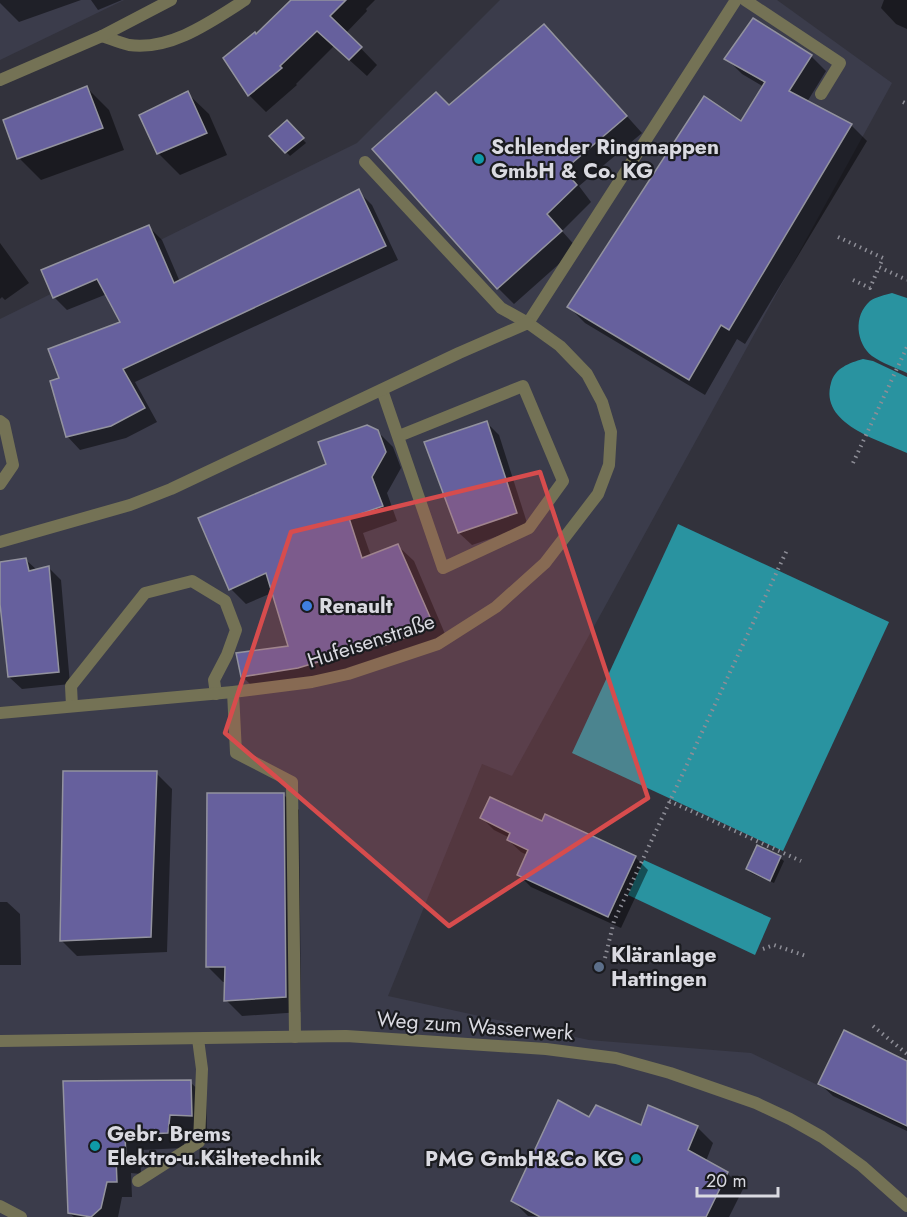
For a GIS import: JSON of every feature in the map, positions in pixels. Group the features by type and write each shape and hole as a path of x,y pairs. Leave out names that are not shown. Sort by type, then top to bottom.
{"street":[{"path":"0,80 102,36 171,0"},
{"path":"102,36 128,45 152,45 187,33 245,0"},
{"path":"0,542 130,506 171,489 528,323 736,0"},
{"path":"745,0 840,63 822,94"},
{"name":"Hufeisenstraße","path":"0,713 216,694 321,680 348,674 438,644 496,608 545,564 598,494 609,465 611,432 602,402 587,374 560,346 528,323 501,308 366,162"},
{"path":"382,390 443,568 529,528 563,482 523,386 399,436"},
{"path":"0,421 4,424 13,465 0,484"},
{"path":"72,706 71,686 145,593 192,581 225,601 236,630 227,655 214,680 216,694"},
{"path":"233,692 236,753 292,782 295,1037"},
{"name":"Weg zum Wasserwerk","path":"0,1041 346,1036 534,1048 616,1058 670,1073 745,1099 790,1119 822,1137 862,1166 907,1206"},
{"path":"138,1181 199,1142 202,1069 198,1039"},
{"path":"0,1206 21,1217"}],"path":[{"path":"838,237 883,258 870,288 853,280"},
{"path":"879,267 907,280"},
{"path":"853,463 907,347"},
{"path":"605,958 614,921 787,549"},
{"path":"669,801 801,861"},
{"path":"763,949 774,945 806,956"},
{"path":"873,1026 907,1054"}],"highlighted area":[{"path":"540,472 648,798 449,926 225,733 291,532"}],"shaded area":[{"path":"0,0 124,0 0,60"},
{"path":"500,0 777,0 892,83 512,776 482,764 388,996 589,1040 751,1053 907,1128 907,1217 0,1217 0,319 357,143"}],"water":[{"path":"892,293 907,298 907,373 872,356 860,337 859,322 865,307 870,301"},
{"path":"863,359 873,361 907,377 907,453 867,436 842,420 834,409 830,397 833,378 843,367"},
{"path":"678,524 889,622 783,851 572,753"},
{"path":"644,860 771,918 755,955 628,895"}],"building":[{"path":"291,0 346,0 330,16 362,47 349,60 317,31 280,66 282,68 248,96 223,58 255,32 256,34"},
{"path":"753,18 812,55 789,91 852,124 729,330 721,325 689,380 567,307 704,96 741,121 765,82 724,59"},
{"name":"Schlender Ringmappen GmbH & Co. KG","path":"544,24 627,116 564,170 577,185 547,214 562,231 497,289 372,149 436,92 449,105"},
{"path":"87,86 103,128 17,159 3,120"},
{"path":"188,91 207,133 157,154 139,115"},
{"path":"287,120 304,138 285,153 269,136"},
{"path":"359,189 386,246 123,369 145,408 111,426 66,437 50,381 59,378 48,349 120,322 97,279 53,298 41,270 149,225 174,283"},
{"path":"487,421 517,513 458,533 424,442"},
{"path":"367,425 378,430 386,452 372,477 383,506 349,518 362,558 398,544 434,626 383,646 382,643 298,668 241,677 236,653 288,646 266,573 229,590 198,518 326,464 318,442"},
{"path":"26,558 29,571 49,566 59,672 8,677 0,604 0,562"},
{"path":"63,771 157,771 151,937 60,941"},
{"path":"207,793 284,793 286,997 224,1001 225,967 206,967"},
{"path":"490,797 542,821 545,814 636,856 608,917 517,875 528,850 507,840 510,833 480,818"},
{"path":"757,845 781,856 770,881 746,869"},
{"path":"844,1030 907,1061 907,1126 818,1084"},
{"name":"Gebr. Brems Elektro-u.Kältetechnik","path":"191,1080 192,1116 170,1115 168,1133 125,1135 126,1158 116,1158 117,1182 107,1182 101,1208 91,1217 68,1213 63,1081"},
{"name":"PMG GmbH&Co KG","path":"558,1100 589,1117 596,1105 641,1125 648,1105 698,1126 688,1150 728,1172 706,1217 540,1217 511,1201"}],"place":[{"name":"Schlender Ringmappen GmbH & Co. KG","path":"479,159"},
{"name":"Renault","path":"307,606"},
{"name":"Kläranlage Hattingen","path":"599,967"},
{"name":"Gebr. Brems Elektro-u.Kältetechnik","path":"95,1146"},
{"name":"PMG GmbH&Co KG","path":"636,1159"}]}
